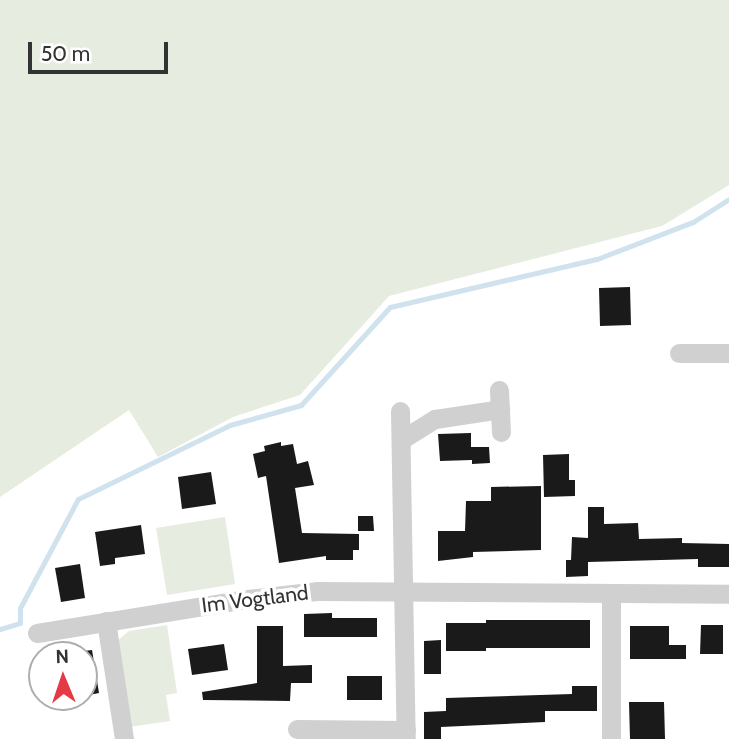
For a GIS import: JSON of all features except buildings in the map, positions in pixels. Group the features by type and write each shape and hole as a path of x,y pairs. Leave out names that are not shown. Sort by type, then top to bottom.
{"street":[{"path":"679,354 729,353"},
{"path":"401,440 435,419 499,400 501,432"},
{"path":"297,729 406,734 400,411"},
{"name":"Im Vogtland","path":"37,634 106,621 317,591 729,594"},
{"path":"611,594 611,739"},
{"path":"106,621 124,739"}],"shaded area":[{"path":"0,0 729,0 729,185 662,226 389,296 300,395 233,417 158,457 129,410 0,497"},
{"path":"225,517 235,584 167,595 156,528"},
{"path":"167,625 177,693 166,695 170,721 129,727 116,642 129,631"}],"waterway":[{"path":"0,629 20,623 20,608 78,499 230,425 301,405 390,307 597,259 693,222 729,199"}]}
